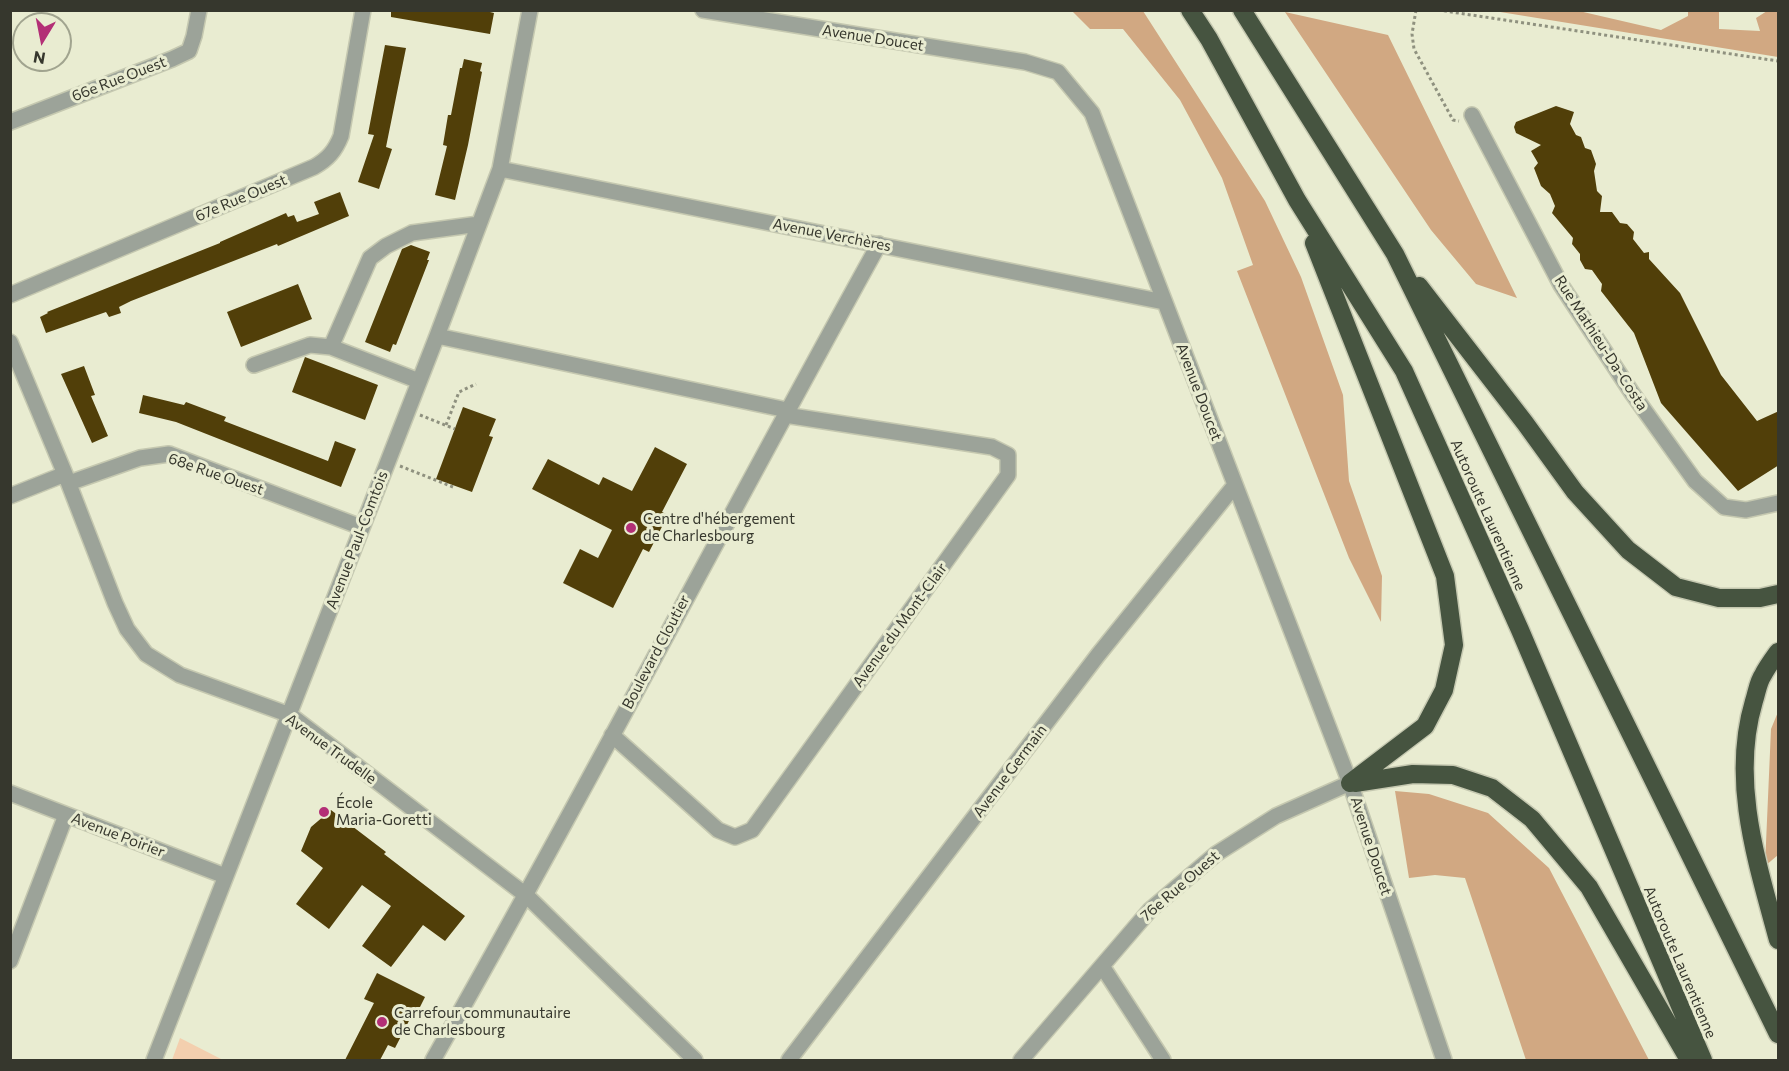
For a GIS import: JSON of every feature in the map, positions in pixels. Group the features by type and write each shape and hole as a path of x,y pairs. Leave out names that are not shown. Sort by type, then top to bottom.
{"highway":[{"name":"Autoroute Laurentienne","path":"1190,10 1209,39 1297,200 1404,371 1520,630 1702,1060"},
{"name":"Autoroute Laurentienne","path":"1242,10 1395,254 1779,1034"},
{"path":"1297,200 1445,576 1454,645 1444,690 1425,726 1350,783"},
{"path":"1395,254 1575,492 1628,550 1676,587 1719,598 1761,598 1779,594"},
{"path":"1779,652 1761,676 1744,743 1745,803 1755,853 1779,940"},
{"path":"1350,783 1413,774 1453,775 1492,788 1532,819 1589,887 1689,1060"}],"street":[{"name":"66e Rue Ouest","path":"10,122 189,51 200,10"},
{"name":"67e Rue Ouest","path":"10,295 326,160 335,151 341,136 363,10"},
{"name":"Avenue Paul-Comtois","path":"154,1060 290,716 500,169 530,10"},
{"name":"Avenue Doucet","path":"704,10 1024,62 1058,72 1092,113 1350,783 1444,1060"},
{"name":"Rue Mathieu-Da-Costa","path":"1472,115 1562,285 1632,393 1695,481 1724,507 1746,510 1779,503"},
{"name":"Avenue Verchères","path":"500,169 1164,302"},
{"path":"331,347 370,258 386,246 412,233 479,224"},
{"name":"Boulevard Cloutier","path":"433,1060 527,896 879,244"},
{"name":"Avenue du Mont-Clair","path":"437,336 786,413 992,447 1008,455 1008,476 752,830 735,837 718,830 612,735"},
{"name":"Avenue Trudelle","path":"10,342 115,603 128,629 146,654 180,675 290,716 527,896 695,1060"},
{"path":"254,365 310,345 331,347 419,381"},
{"name":"68e Rue Ouest","path":"10,496 140,458 168,454 361,527"},
{"name":"Avenue Germain","path":"789,1060 1098,655 1235,485"},
{"name":"76e Rue Ouest","path":"1021,1060 1150,910 1216,854 1276,816 1350,783"},
{"name":"Avenue Poirier","path":"10,792 225,876"},
{"path":"10,961 66,815"},
{"path":"1101,966 1163,1060"}],"path":[{"path":"1416,10 1412,34 1414,49 1439,97 1453,120 1457,121 1472,115"},
{"path":"1438,10 1779,62"},
{"path":"446,425 459,392 476,384"},
{"path":"408,410 455,429"},
{"path":"388,461 453,487 453,485"}],"shaded area":[{"path":"1072,11 1143,11 1265,201 1301,277 1343,395 1349,481 1382,576 1381,622 1349,558 1237,271 1253,265 1222,178 1180,100 1123,29 1090,29"},
{"path":"1494,11 1579,11 1661,30 1688,16 1688,11 1719,11 1719,29 1760,31 1756,18 1767,11 1778,11 1778,57"},
{"path":"1285,12 1388,35 1517,298 1476,284 1431,230"},
{"path":"1778,712 1778,855 1765,866 1771,729"},
{"path":"1395,791 1429,794 1488,813 1549,868 1649,1060 1526,1060 1465,878 1435,875 1409,878"},
{"path":"180,1038 223,1060 172,1060"}],"building":[{"path":"391,10 482,10 494,13 490,34 391,17"},
{"path":"385,45 406,48 386,147 392,149 379,189 358,182 374,135 368,134"},
{"path":"464,59 482,63 480,71 482,72 455,200 435,195 447,146 443,145 448,115 451,115 460,68 462,68"},
{"path":"1556,106 1574,112 1570,124 1576,135 1581,137 1585,148 1591,150 1596,164 1594,171 1597,191 1602,196 1600,212 1612,212 1620,223 1627,224 1634,232 1633,239 1644,253 1649,252 1649,259 1680,293 1721,375 1757,421 1779,411 1779,465 1738,491 1661,403 1634,333 1601,291 1602,284 1592,270 1585,269 1580,260 1580,254 1572,244 1573,238 1552,213 1555,206 1550,194 1541,186 1534,168 1538,163 1531,151 1541,145 1516,133 1514,127 1516,122"},
{"path":"340,192 349,216 278,246 277,244 131,301 119,307 121,313 109,317 106,312 46,333 40,317 47,312 220,243 286,213 288,217 294,215 297,222 319,214 314,202"},
{"path":"411,245 430,252 427,260 429,260 396,345 393,344 390,352 365,342 402,249"},
{"path":"298,284 312,319 241,347 227,312"},
{"path":"305,357 378,385 365,420 292,392"},
{"path":"84,366 95,395 91,396 108,436 92,443 61,374"},
{"path":"143,395 184,405 186,402 226,417 224,421 328,461 335,441 356,449 341,487 176,422 139,413"},
{"path":"463,407 496,419 489,436 493,437 472,492 436,479"},
{"name":"Centre d'hébergement de Charlesbourg","path":"655,447 687,464 662,512 668,515 649,552 643,549 613,608 563,583 580,549 598,558 612,530 532,489 548,459 599,485 603,477 632,491"},
{"path":"331,810 465,916 445,941 423,925 391,967 362,946 391,906 362,885 329,929 296,904 323,868 301,851 311,827"},
{"name":"Carrefour communautaire de Charlesbourg","path":"377,973 425,997 415,1017 412,1015 395,1048 388,1045 380,1060 345,1060 374,1003 364,999"}],"place":[{"name":"Centre d'hébergement de Charlesbourg","path":"631,528"},
{"name":"École Maria-Goretti","path":"324,812"},
{"name":"Carrefour communautaire de Charlesbourg","path":"382,1022"}]}
